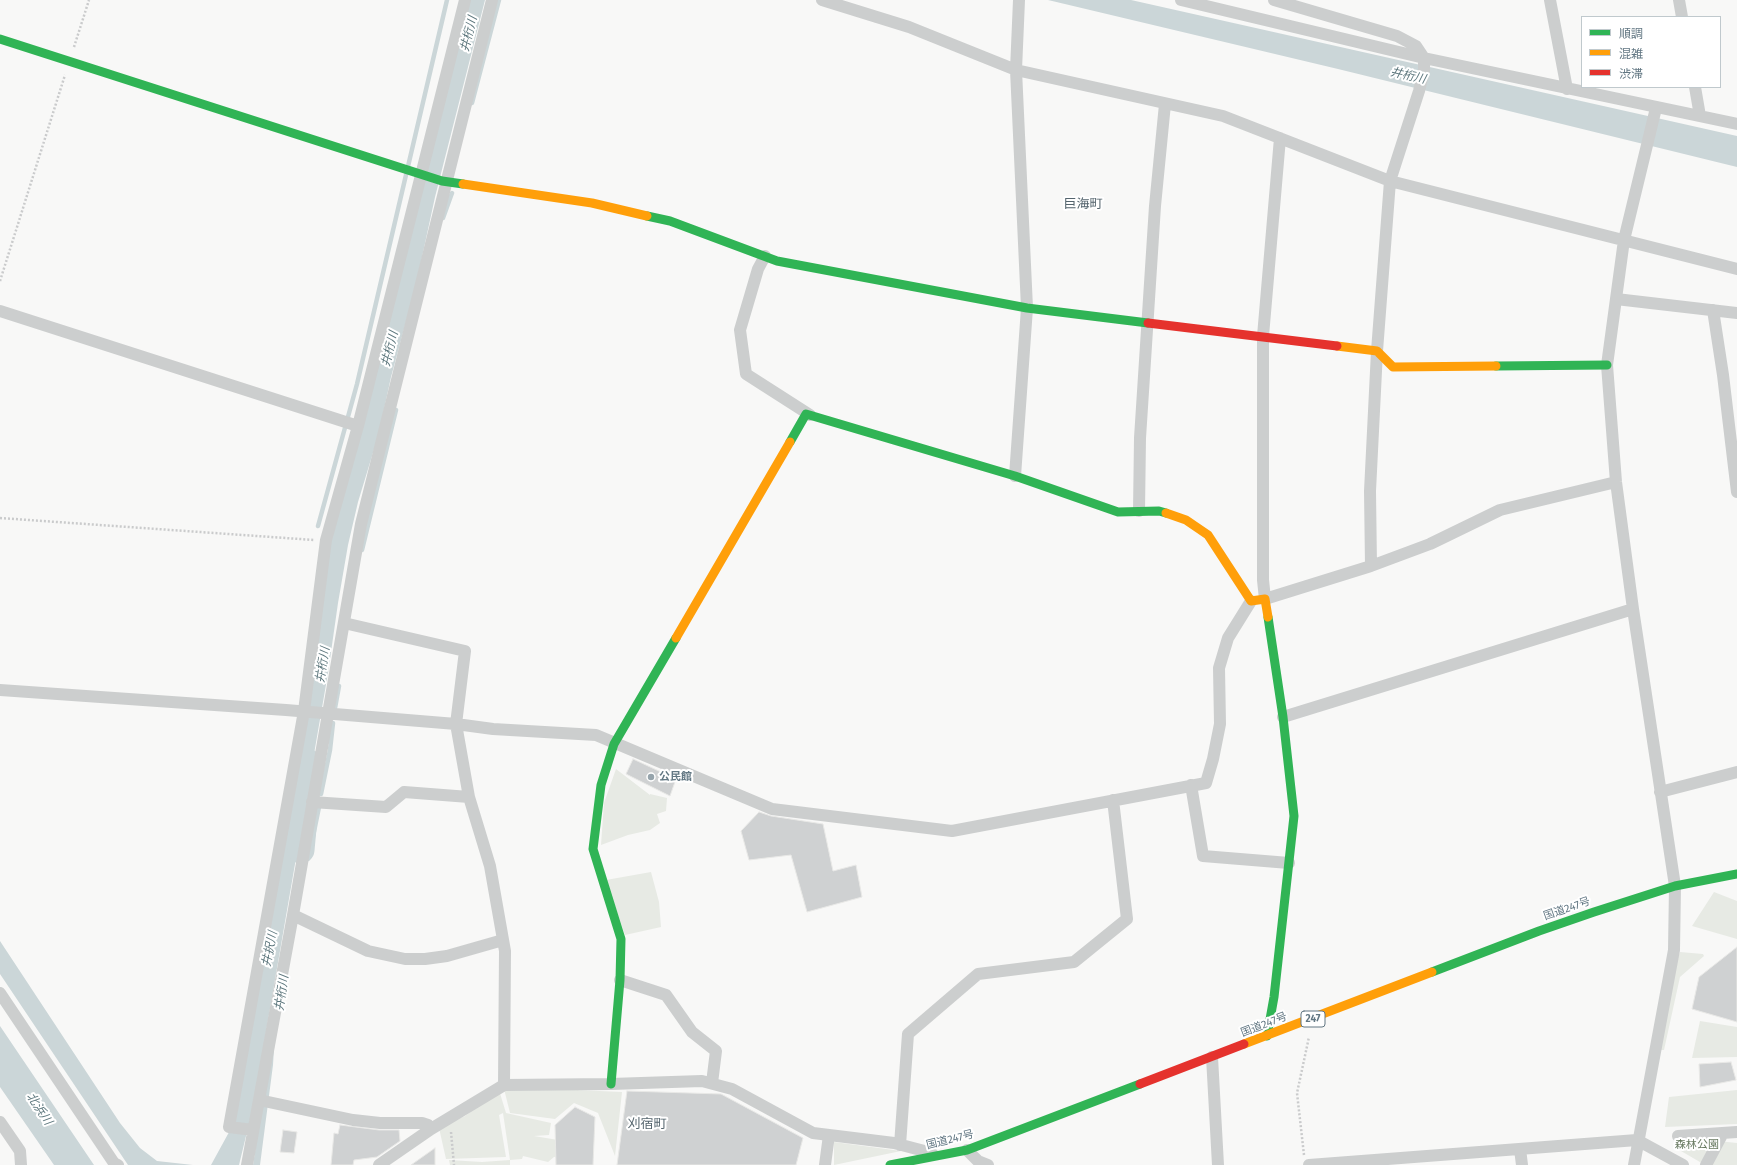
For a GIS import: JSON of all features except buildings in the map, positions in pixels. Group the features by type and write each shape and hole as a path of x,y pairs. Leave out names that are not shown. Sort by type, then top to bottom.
{"main road":[{"path":"0,39 444,181 592,203 670,221 777,261 1027,308 1377,351 1393,367 1607,365"},
{"path":"611,1084 620,980 621,939 593,849 601,785 614,744 806,414 1015,476 1118,512 1159,511 1186,520 1208,535 1251,601 1265,599 1283,717 1294,816 1274,997 1267,1036"},
{"name":"国道247号","path":"890,1165 967,1150 1539,931 1675,886 1737,874"}],"street":[{"path":"253,1130 229,1127 304,711 326,540 358,426 465,0"},
{"path":"247,1165 253,1130 264,1102 312,802 361,524 444,181 492,0"},
{"path":"822,0 909,27 1016,70 1223,116 1390,181 1737,269"},
{"path":"1181,0 1424,64 1568,89 1737,124"},
{"path":"1550,0 1568,89"},
{"path":"1679,0 1682,16"},
{"path":"1278,1 1397,36 1416,46 1424,64 1419,91 1390,181 1377,351 1370,490 1371,566"},
{"path":"1015,476 1027,308 1016,70 1019,6"},
{"path":"1695,88 1700,116"},
{"path":"1139,511 1140,438 1155,206 1165,104"},
{"path":"1634,1165 1637,1140 1674,950 1675,886 1633,609 1616,482 1607,365 1624,240 1656,108"},
{"path":"1280,138 1263,336 1263,580 1265,599 1371,566 1430,544 1500,510 1616,482"},
{"path":"765,256 758,269 740,330 746,374 810,415"},
{"path":"1616,299 1737,313"},
{"path":"1713,310 1723,375 1737,492"},
{"path":"0,311 358,426"},
{"path":"0,690 304,711 456,724 493,729 596,735 614,744 772,809 952,831 1206,783 1214,759 1220,724 1219,668 1228,638 1251,601"},
{"path":"1283,717 1633,609"},
{"path":"344,623 465,651 456,724 469,797 490,866 505,950 504,1085"},
{"path":"1660,792 1737,772"},
{"path":"1191,785 1203,856 1289,863"},
{"path":"312,802 386,807 404,792 469,797"},
{"path":"900,1145 908,1034 978,974 1074,962 1127,919 1113,800"},
{"path":"293,916 368,951 405,959 425,959 447,956 503,940"},
{"path":"620,980 666,995 692,1032 716,1051 712,1083"},
{"path":"0,993 114,1163 118,1165"},
{"path":"1212,1057 1218,1165"},
{"path":"379,1165 449,1118 504,1085 611,1084 702,1080 732,1089 813,1133 900,1145 942,1155"},
{"path":"264,1102 353,1120 380,1123 422,1122 428,1125 431,1130"},
{"path":"0,1122 20,1151 20,1165"},
{"path":"1678,1136 1737,1132"},
{"path":"1706,1165 1723,1133"},
{"path":"825,1165 829,1135"},
{"path":"1307,1161 1358,1163 1637,1140 1683,1165"},
{"path":"1520,1149 1522,1165"},
{"path":"967,1150 978,1161 988,1165"}],"path":[{"path":"0,281 88,0"},
{"path":"0,518 326,540"},
{"path":"1307,1161 1297,1093 1314,1018"},
{"path":"449,1118 454,1165"}],"green space":[{"path":"616,769 650,795 667,798 666,811 657,814 660,823 650,830 628,835 601,845 604,803"},
{"path":"651,872 659,902 661,927 625,935 606,880"},
{"path":"1714,892 1737,901 1737,939 1692,926"},
{"path":"1680,952 1703,954 1704,956 1680,977 1664,1050 1660,1050 1673,971"},
{"path":"1700,1021 1737,1027 1737,1057 1692,1058"},
{"path":"509,1087 622,1092 615,1156 598,1113 574,1103 555,1119 510,1113 504,1089"},
{"path":"499,1090 506,1113 551,1123 549,1135 534,1136 576,1143 577,1154 554,1157 548,1162 523,1156 522,1159 510,1160 503,1113 499,1115 506,1157 446,1159 439,1128 465,1116"},
{"name":"森林公園","path":"1737,1090 1737,1124 1665,1127 1669,1097"},
{"name":"森林公園","path":"1705,1131 1709,1140 1737,1143 1737,1165 1705,1165 1681,1151 1677,1132"},
{"path":"834,1142 901,1151 834,1165"},
{"path":"449,1160 482,1162 510,1160 510,1165 450,1165"}],"water":[{"name":"井択川","path":"470,0 485,0 435,197 416,285 391,377 379,433 358,502 348,545 328,673 253,1107 239,1165 211,1165 234,1123 330,540"},
{"path":"1048,0 1131,0 1737,136 1737,167 1338,69"},
{"path":"0,941 120,1123 140,1148 157,1161 193,1165 128,1165 0,974"},
{"path":"276,1014 273,1065 260,1165 253,1165"},
{"name":"北浜川","path":"0,1026 94,1165 54,1165 0,1087"}],"waterway":[{"path":"318,526 357,384 447,0"},
{"path":"472,103 499,0"},
{"path":"443,218 452,193"},
{"path":"362,550 396,410"},
{"path":"335,708 339,686"},
{"path":"321,794 330,750 333,723"},
{"name":"井桁川","path":"301,850 309,763"},
{"path":"309,856 319,807"}],"traffic: fast":[{"path":"0,39 442,181 463,184"},
{"path":"647,216 670,221 777,261 1027,308 1148,323"},
{"path":"1496,366 1607,365"},
{"path":"790,442 806,414 1015,476 1118,512 1159,511 1166,513"},
{"path":"1267,1036 1274,997 1294,816 1283,717 1268,617"},
{"path":"611,1084 620,980 621,939 593,849 601,785 614,744 676,638"},
{"path":"1432,972 1539,931 1594,912 1675,886 1737,874"},
{"path":"890,1165 967,1150 1140,1084"}],"traffic: slow":[{"path":"463,184 592,203 647,216"},
{"path":"1337,346 1377,351 1393,367 1496,366"},
{"path":"676,638 790,442"},
{"path":"1166,513 1186,520 1208,535 1251,601 1265,599 1268,617"},
{"path":"1244,1044 1432,972"}],"traffic: jam":[{"path":"1148,323 1337,346"},
{"path":"1140,1084 1244,1044"}],"place":[{"name":"公民館","path":"651,777"}],"district":[{"name":"巨海町","path":"1083,204"},
{"name":"刈宿町","path":"647,1124"}]}
